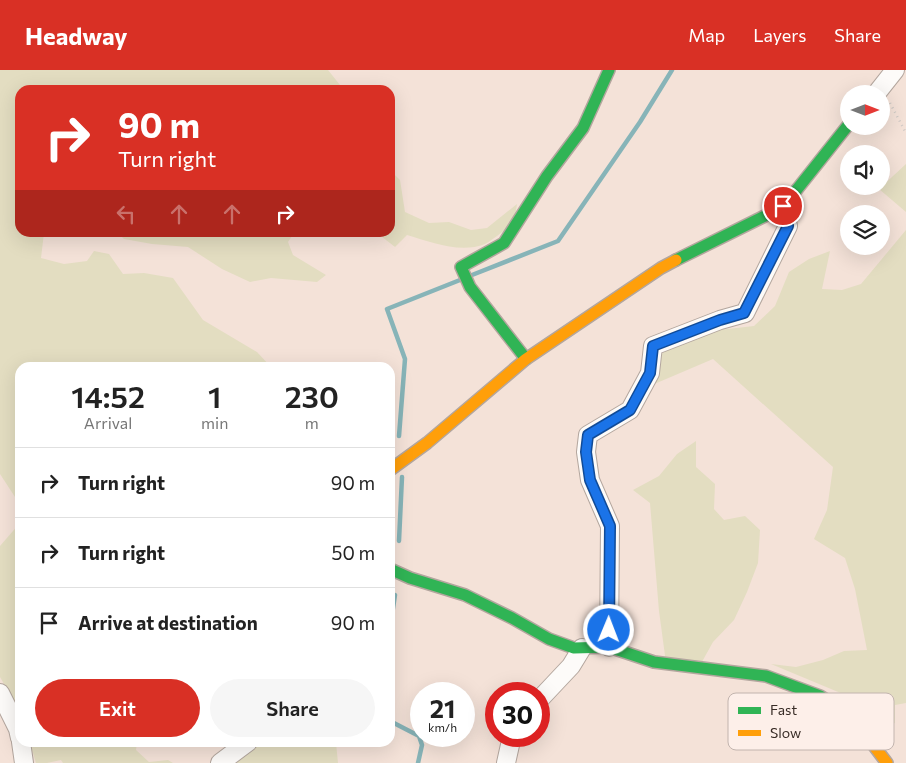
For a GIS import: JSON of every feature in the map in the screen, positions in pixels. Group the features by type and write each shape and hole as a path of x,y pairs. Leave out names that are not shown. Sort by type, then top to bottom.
{"street":[{"path":"526,359 470,287 461,268 504,243 547,176 583,128 609,70"},
{"path":"884,85 895,70"},
{"path":"395,466 426,443 526,359 661,268 783,206 840,135"},
{"path":"609,647 610,526 590,480 586,452 588,435 630,410 650,373 653,346 720,320 744,313 788,226 783,206"},
{"path":"395,571 410,578 465,595 549,639 574,648 609,647 654,662 766,676 813,693"},
{"path":"550,688 571,666 582,648"},
{"path":"0,693 15,723"},
{"path":"22,747 24,763"},
{"path":"220,763 241,747"},
{"path":"506,763 510,747"},
{"path":"877,750 887,763"}],"path":[{"path":"890,108 906,133"}],"shaded area":[{"path":"0,70 328,70 340,85 15,85 15,237 44,237 41,258 64,264 87,261 94,251 109,254 123,274 144,273 173,278 203,320 257,352 266,362 15,362 15,497 0,474"},
{"path":"906,164 906,212 886,195 890,195 890,179"},
{"path":"395,175 400,180 405,212 429,223 449,222 471,230 487,228 517,204 514,223 485,244 466,248 446,246 407,235 395,247 382,237 395,237"},
{"path":"906,230 906,703 895,705 894,723 894,693 841,693 771,664 796,667 823,660 844,651 867,650 855,589 845,558 814,539 827,510 833,467 713,359 652,385 665,345 710,331 754,326 775,306 789,272 809,259 830,251 822,289 842,290 861,284 885,255 890,255 890,249"},
{"path":"122,237 291,237 288,242 293,255 326,275 317,282 271,278 250,282 222,269 188,247 124,239"},
{"path":"696,441 696,467 715,484 714,509 724,520 745,516 760,530 758,563 747,592 734,620 713,642 698,669 666,663 659,611 650,503 633,490 659,476 677,454"},
{"path":"15,529 15,703 0,677 0,546"},
{"path":"31,747 136,747 136,750 149,762 168,760 173,763 63,763 61,760 36,763"},
{"path":"240,747 336,747 338,763 219,763"}],"waterway":[{"path":"472,275 558,241 640,122 672,70"},
{"path":"399,436 405,359 387,309 460,280"},
{"path":"399,541 402,477"},
{"path":"395,724 419,736 422,745 418,763"}],"traffic: fast":[{"path":"526,359 470,287 461,267 504,243 547,176 583,128 609,70"},
{"path":"676,260 783,207 840,135"},
{"path":"395,571 410,578 465,595 549,639 574,648 609,647 654,662 766,676 812,693"}],"traffic: slow":[{"path":"395,466 427,443 526,359 661,268 676,260"},
{"path":"877,750 887,763"}],"route":[{"path":"609,630 610,526 590,480 586,452 588,435 630,410 650,373 653,346 720,320 744,313 788,226 783,206"}]}
